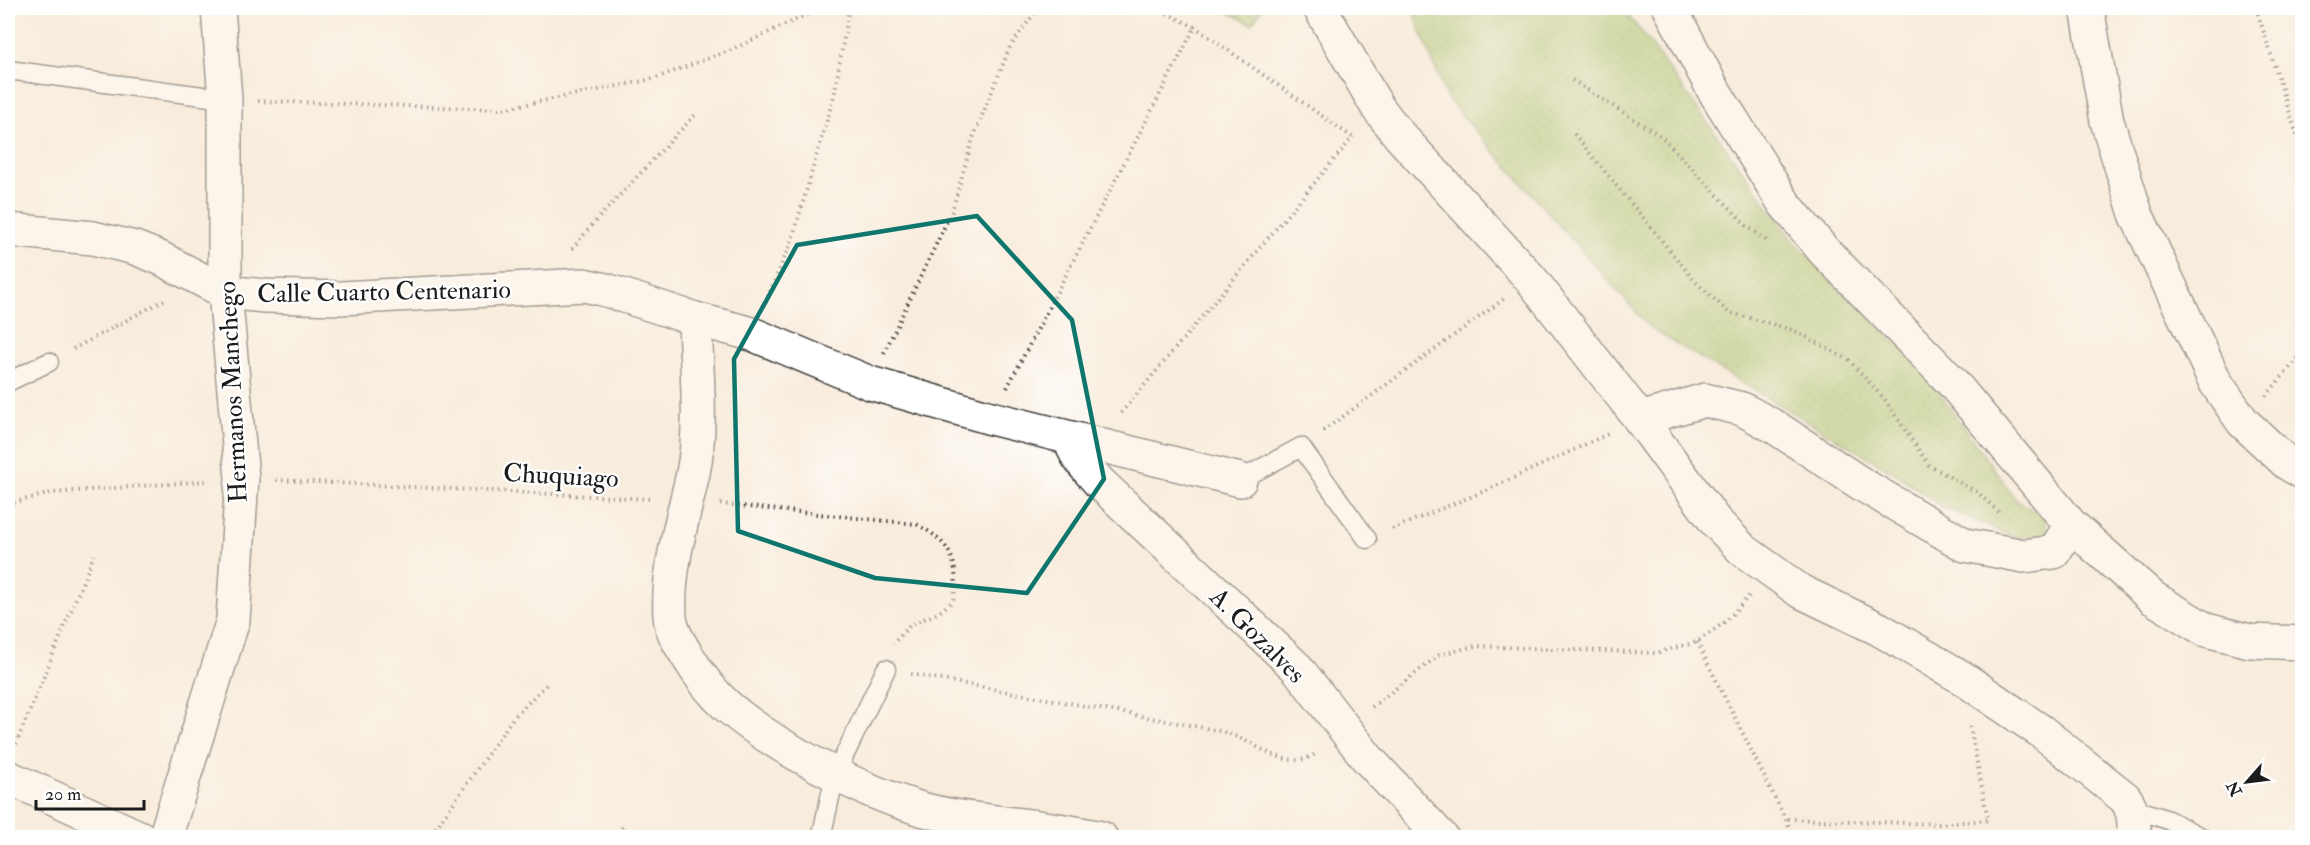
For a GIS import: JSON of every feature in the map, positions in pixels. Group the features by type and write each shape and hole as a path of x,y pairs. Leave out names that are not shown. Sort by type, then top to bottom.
{"street":[{"name":"Hermanos Manchego","path":"165,837 233,620 242,478 225,292 225,99 218,8"},
{"path":"1320,8 1378,108 1400,136 1531,279 1715,520 1743,550 1800,591 1880,629 1961,677 2042,732 2125,798 2134,823"},
{"path":"1670,8 1713,89 1784,203 1824,251 1952,382 2071,525 2153,598 2206,630 2250,641 2302,643"},
{"path":"2087,8 2107,121 2136,214 2216,383 2243,422 2287,463 2302,472"},
{"name":"Calle Cuarto Centenario","path":"8,230 93,238 135,248 160,258 225,292 265,296 341,298 584,285 752,334 870,383 991,418 1240,480"},
{"path":"695,319 697,420 693,472 685,501 671,580 670,617 676,639 706,684 726,705 750,724 835,775 918,808 960,818 1058,829 1101,837"},
{"path":"1640,419 1705,400 1742,409 1775,427 1863,485 1965,545 2024,556 2054,552 2071,525"},
{"name":"A. Gozalves","path":"1083,441 1072,448 1099,482 1296,668 1375,766 1442,837"},
{"path":"10,765 141,837"}],"lane":[{"path":"8,70 225,99"},
{"path":"8,382 48,362"},
{"path":"1240,480 1301,447 1367,539"},
{"path":"821,837 835,775 886,669"},
{"path":"2134,823 2168,820 2203,837"}],"path":[{"path":"225,99 502,109 653,79 731,50 821,8"},
{"path":"752,334 791,243 834,96 849,8"},
{"path":"870,383 952,211 973,138 1010,47 1038,8"},
{"path":"1156,8 1195,27 1361,142"},
{"path":"2256,8 2302,151"},
{"path":"991,418 1195,27"},
{"path":"1572,80 1662,137 1746,225 1773,245"},
{"path":"558,286 567,255 695,115"},
{"path":"1574,134 1695,280 1728,312 1794,330 1849,360 1885,400 1929,465 1978,493 2005,518"},
{"path":"1083,441 1353,137"},
{"path":"48,362 177,293 192,276"},
{"path":"1301,447 1531,279"},
{"path":"2243,422 2302,353"},
{"path":"1367,539 1487,490 1640,419"},
{"name":"Chuquiago","path":"8,504 51,493 242,478 685,501 916,524 933,533 944,544 951,555 957,582 953,601 938,612 910,626 900,635 887,658 886,669"},
{"path":"10,765 94,555"},
{"path":"1697,642 1788,819 1795,837"},
{"path":"1788,819 1938,824 1988,820 1961,677"},
{"path":"429,837 513,718 547,684"},
{"path":"615,837 625,823"}],"highlighted area":[{"path":"977,216 1072,320 1104,479 1027,593 875,578 738,531 734,359 797,245"}],"green space":[{"path":"1219,8 1263,8 1252,24"},
{"path":"1412,8 1622,8 1791,238 1920,366 2017,501 2046,517 2047,535 2016,538 1940,506 1898,475 1651,329 1446,97"}]}
